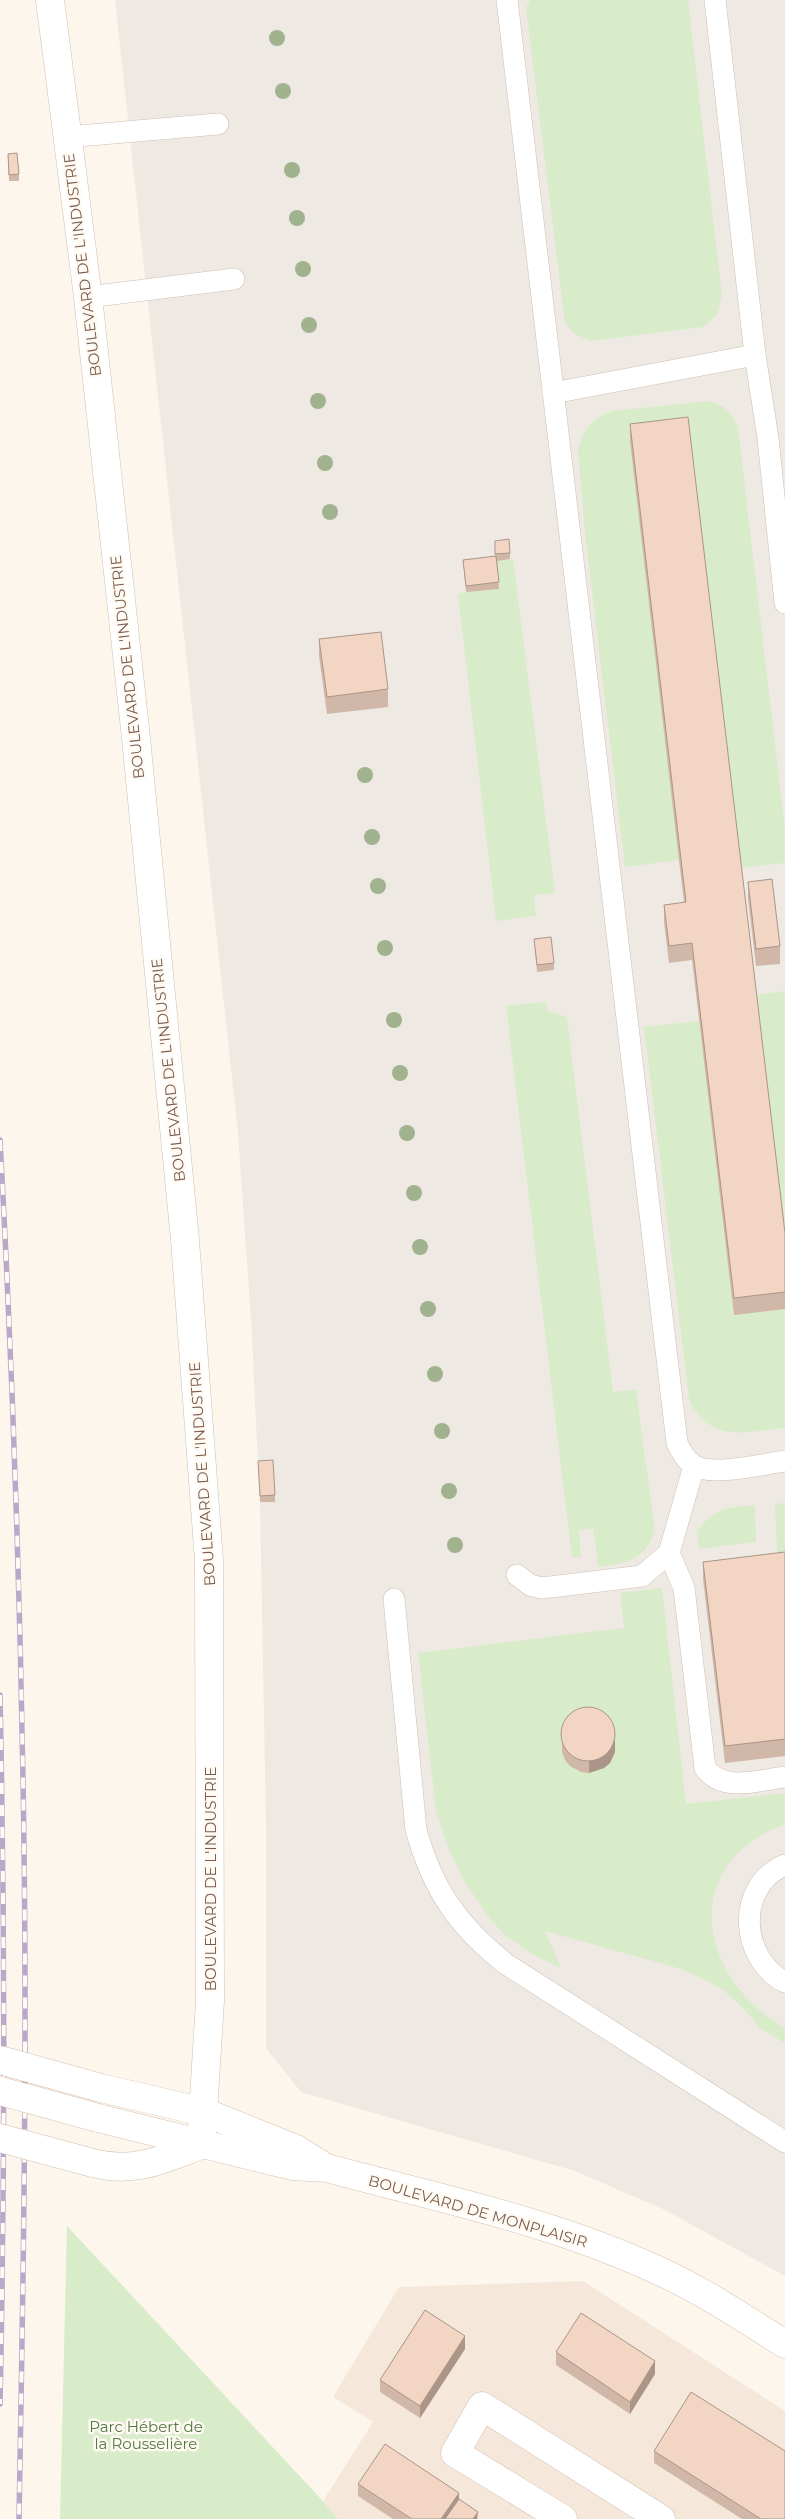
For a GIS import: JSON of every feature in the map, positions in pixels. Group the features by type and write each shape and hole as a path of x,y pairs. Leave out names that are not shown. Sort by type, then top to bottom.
{"street":[{"name":"BOULEVARD DE L'INDUSTRIE","path":"50,0 88,297 134,728 184,1230 210,1562 210,2001 201,2145"},
{"name":"BOULEVARD DE MONPLAISIR","path":"0,2060 101,2088 204,2112 296,2149 326,2168"},
{"name":"BOULEVARD DE MONPLAISIR","path":"0,2090 201,2145 292,2166 326,2168 565,2233 670,2276 785,2344"},
{"path":"0,2138 93,2163 124,2168 147,2165 201,2145"},
{"path":"563,2519 455,2453 482,2406 661,2519"}],"lane":[{"path":"506,0 677,1443 684,1457 694,1466 710,1470 785,1461"},
{"path":"715,0 755,355 768,438 785,603"},
{"path":"67,137 218,124"},
{"path":"88,297 234,280"},
{"path":"552,393 755,355"},
{"path":"517,1575 530,1585 542,1588 642,1576 669,1552 694,1466"},
{"path":"669,1552 684,1588 706,1768 712,1776 721,1782 731,1783 785,1777"},
{"path":"394,1599 416,1830 427,1867 437,1888 454,1914 478,1941 506,1964 785,2142"},
{"path":"782,1983 762,1962 751,1943 749,1914 760,1887 769,1876 785,1865"}],"shaded area":[{"path":"115,0 785,0 785,2276 665,2210 575,2171 301,2092 266,2048 266,1823 260,1502 275,1501 258,1467 252,1334 238,1133"},
{"path":"583,2281 785,2411 785,2519 338,2519 323,2501 373,2422 333,2397 399,2287"}],"green space":[{"path":"530,0 688,0 722,296 717,315 703,327 591,341 575,334 565,323 526,8"},
{"path":"707,401 718,404 727,410 738,428 785,829 785,863 739,868 680,860 625,867 585,533 578,450 583,436 590,425 599,417 613,411"},
{"path":"513,559 555,893 534,895 536,916 496,921 458,594 466,592 496,561"},
{"path":"785,991 785,1250 755,995"},
{"path":"546,1002 548,1011 567,1017 613,1392 636,1389 655,1531 646,1549 634,1559 598,1567 593,1528 579,1530 581,1557 572,1558 506,1006"},
{"path":"699,1021 734,1314 785,1309 785,1428 756,1432 730,1432 718,1429 708,1424 698,1414 689,1400 644,1027"},
{"path":"785,1503 785,1570 778,1570 775,1504"},
{"path":"755,1505 756,1542 699,1549 697,1531 710,1517 729,1508"},
{"path":"662,1588 686,1804 785,1793 785,1824 751,1842 727,1866 715,1893 712,1922 718,1952 733,1980 755,2006 785,2028 785,2043 761,2029 743,2008 723,1990 681,1969 545,1931 561,1968 532,1954 506,1936 490,1919 464,1881 448,1847 436,1811 418,1653 624,1628 620,1593"},
{"name":"Parc Hébert de la Rousselière","path":"67,2226 323,2501 338,2519 60,2519"}],"building":[{"path":"17,153 19,174 9,175 8,154"},
{"path":"688,417 785,1233 785,1292 734,1298 692,943 669,946 664,905 686,902 630,424"},
{"path":"509,539 510,553 495,554 495,541"},
{"path":"496,556 499,582 466,586 463,560"},
{"path":"381,632 388,689 327,697 319,639"},
{"path":"772,879 780,946 756,949 748,882"},
{"path":"551,937 554,963 537,965 534,939"},
{"path":"273,1460 275,1495 260,1496 258,1461"},
{"path":"785,1552 785,1739 725,1746 703,1562"},
{"path":"588,1707 598,1709 607,1715 613,1724 615,1734 613,1744 607,1753 598,1759 588,1761 578,1759 569,1753 563,1744 561,1734 563,1724 569,1715 578,1709"},
{"path":"425,2310 465,2336 420,2406 380,2380"},
{"path":"581,2313 655,2361 630,2402 556,2352"},
{"path":"691,2392 785,2451 785,2519 761,2519 654,2451"},
{"path":"385,2444 459,2493 441,2519 412,2519 358,2484"},
{"path":"459,2499 478,2512 473,2519 445,2519"}],"railway":[{"path":"0,1140 16,1494 24,1847 25,2099 19,2519"},
{"path":"0,1695 4,2050 0,2404"}]}
